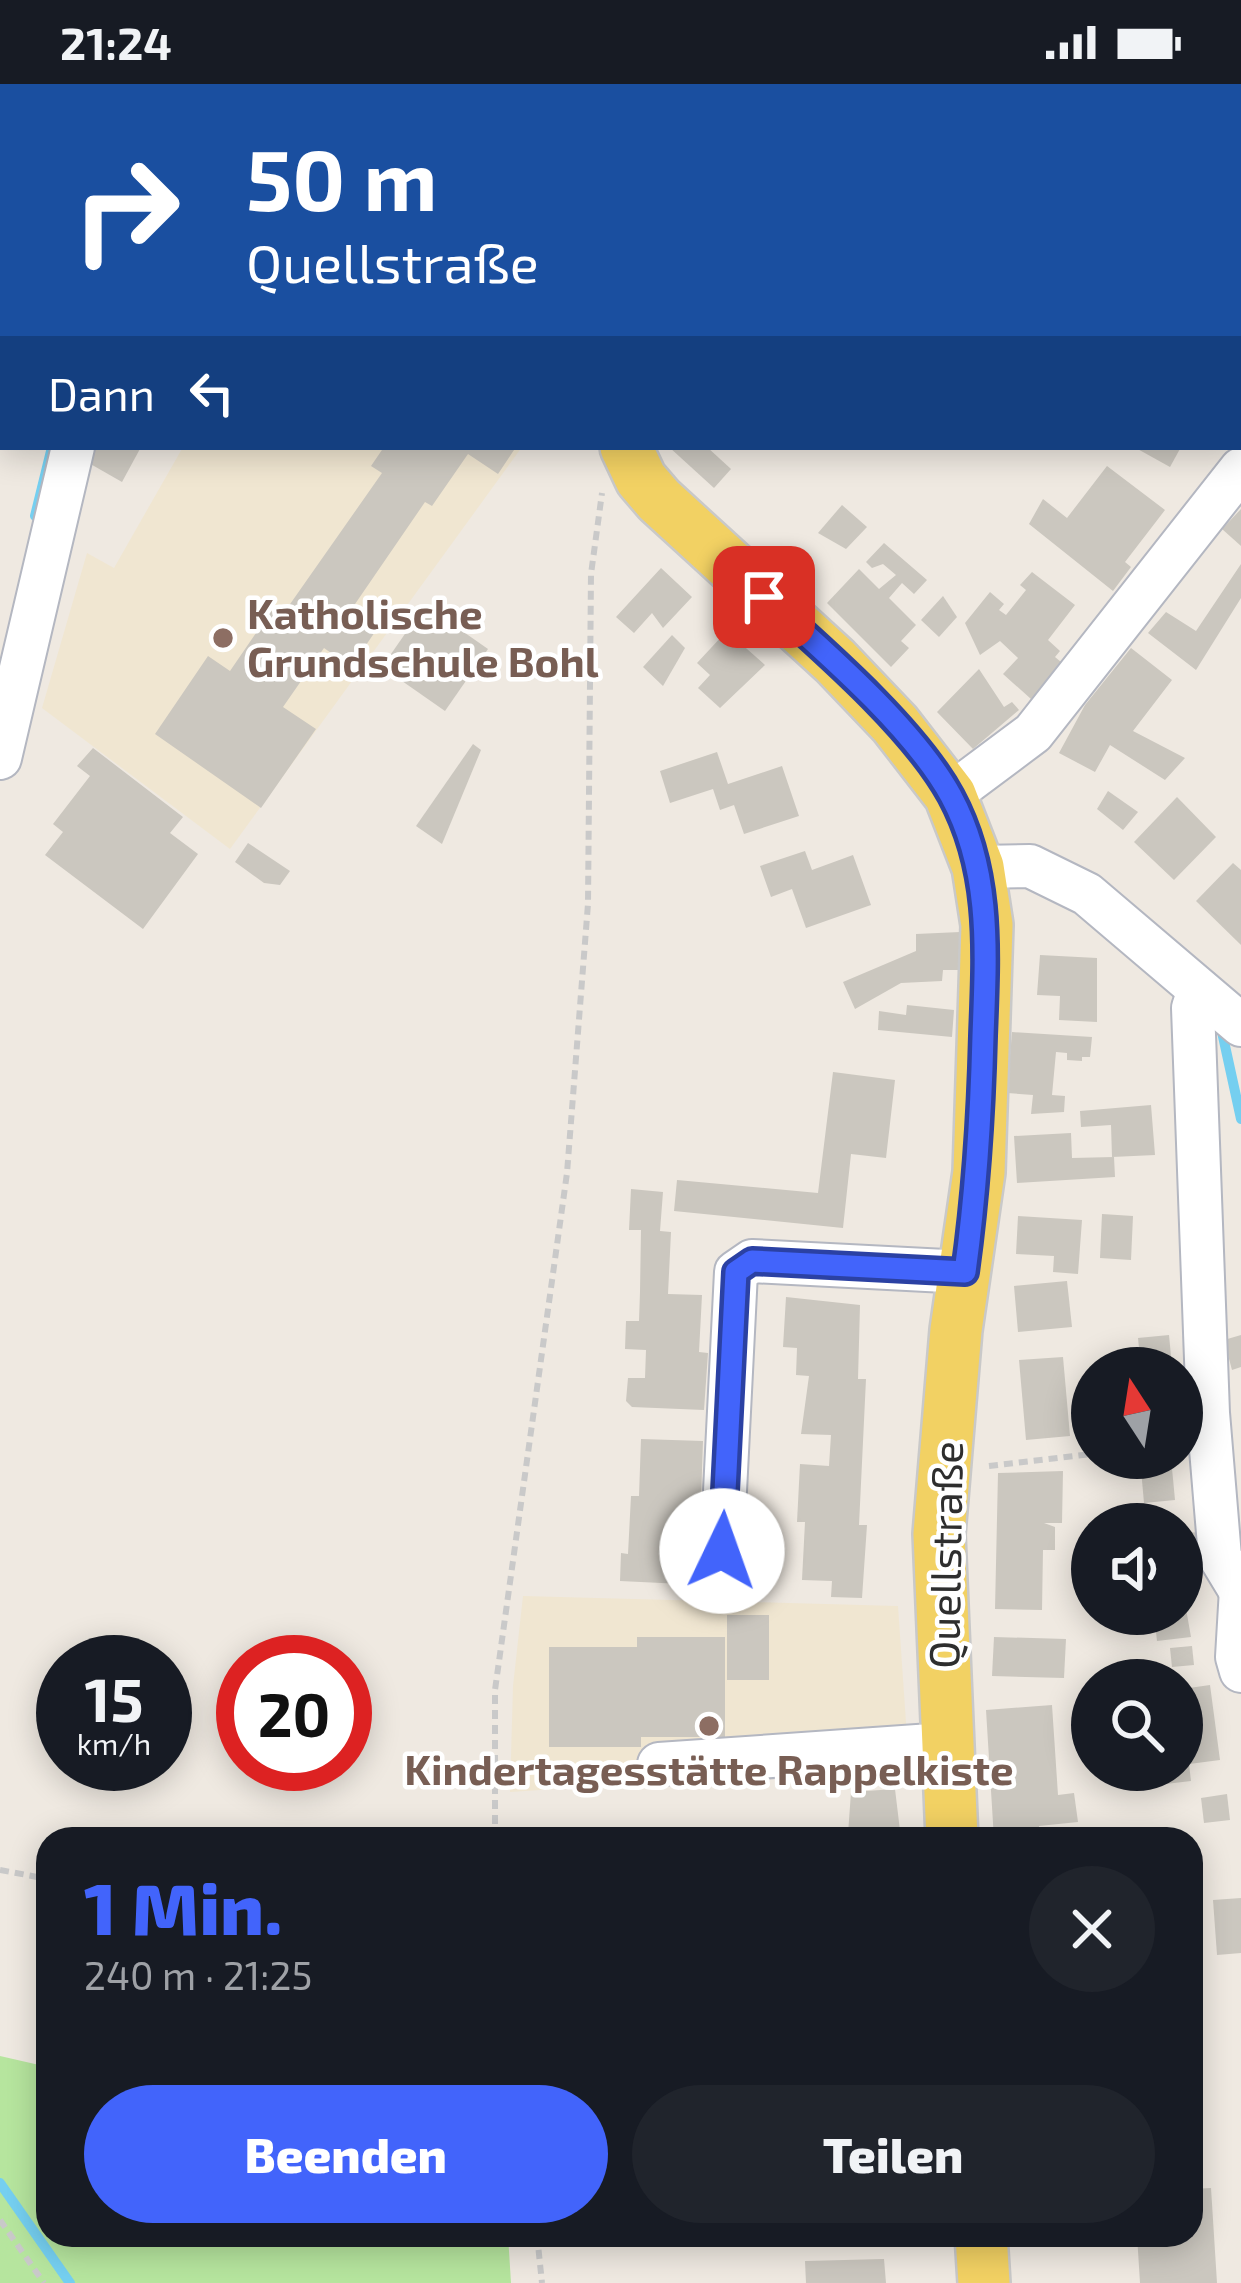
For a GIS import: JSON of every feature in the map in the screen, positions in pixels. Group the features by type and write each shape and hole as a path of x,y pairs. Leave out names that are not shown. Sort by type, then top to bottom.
{"main road":[{"name":"Quellstraße","path":"627,450 641,479 659,500 835,661 895,724 950,795 979,867 987,925 980,1172 965,1272 939,1534 951,1827"},
{"path":"982,2247 984,2283"}],"street":[{"path":"0,758 73,450"},
{"path":"950,795 1033,733 1241,469"},
{"path":"979,867 1030,866 1087,894 1241,1024"},
{"path":"1198,990 1193,1008 1208,1413 1220,1557 1240,1590 1237,1657 1241,1671"},
{"path":"722,1551 736,1272 752,1261 965,1272"},
{"path":"659,1764 946,1744"}],"path":[{"path":"495,1827 495,1690 567,1173 588,904 591,574 604,480 625,450"},
{"path":"943,1481 968,1484 981,1468 1071,1456"},
{"path":"0,1870 36,1877"},
{"path":"0,2220 44,2283"},
{"path":"538,2247 542,2283"}],"shaded area":[{"name":"Katholische Grundschule Bohl","path":"181,450 520,450 230,849 42,708 87,553 114,568"},
{"name":"Kindertagesstätte Rappelkiste","path":"523,1596 898,1606 909,1766 510,1792 513,1686"}],"green space":[{"path":"0,2056 36,2064 36,2247 509,2247 511,2283 0,2283"}],"building":[{"path":"94,450 139,450 122,482 87,462"},
{"path":"382,450 514,450 498,474 468,454 432,506 425,502 353,607 379,626 351,667 324,648 283,707 316,729 261,808 155,734 208,656 230,671 271,611 281,617 382,473 371,466"},
{"path":"672,450 710,450 731,469 714,488"},
{"path":"1139,450 1179,450 1170,467"},
{"path":"1107,466 1165,510 1125,562 1131,567 1113,591 1029,524 1043,499 1067,518"},
{"path":"842,505 867,527 846,549 818,533"},
{"path":"1241,509 1241,546 1222,529"},
{"path":"884,543 927,580 914,594 902,583 889,598 916,625 901,641 909,648 891,667 827,603 859,569 879,589 896,575 883,564 872,568 866,562"},
{"path":"1241,564 1241,598 1196,670 1148,633 1166,612 1196,631"},
{"path":"661,568 692,597 663,628 652,613 634,633 616,617"},
{"path":"1032,572 1075,605 1048,640 1060,651 1055,657 1067,667 1031,699 1003,674 1018,658 1000,641 980,655 965,623 990,592 1004,604 999,610 1006,615 1026,590 1020,585"},
{"path":"943,596 957,617 939,637 921,620"},
{"path":"425,605 488,649 445,711 382,667"},
{"path":"672,635 685,648 663,686 643,667"},
{"path":"723,635 735,645 738,641 765,665 720,708 698,688 710,675 697,663"},
{"path":"1131,648 1172,680 1133,731 1185,758 1165,780 1110,745 1095,772 1059,753 1085,705"},
{"path":"979,669 1004,707 1012,702 1019,710 973,749 937,712"},
{"path":"473,744 481,750 442,844 416,826"},
{"path":"93,748 183,817 170,833 198,854 143,929 45,855 63,832 53,824 90,776 77,766"},
{"path":"717,752 728,784 782,766 799,816 744,834 734,805 720,810 713,789 670,803 660,771"},
{"path":"1108,791 1138,812 1123,830 1097,809"},
{"path":"1177,797 1216,837 1174,880 1134,842"},
{"path":"248,843 290,871 280,885 264,883 235,862"},
{"path":"805,851 812,870 853,855 871,905 806,928 792,889 771,897 760,866"},
{"path":"1233,863 1241,870 1241,945 1196,901"},
{"path":"960,932 958,970 943,970 942,981 901,983 855,1009 843,982 916,951 916,934"},
{"path":"1040,955 1097,958 1097,1022 1059,1020 1060,996 1037,995"},
{"path":"907,1005 954,1010 952,1037 878,1030 879,1011 906,1015"},
{"path":"1012,1032 1092,1037 1090,1057 1082,1061 1067,1060 1067,1053 1056,1052 1052,1095 1065,1096 1064,1112 1031,1114 1033,1095 1007,1093"},
{"path":"833,1072 895,1080 886,1158 851,1154 843,1228 674,1211 677,1180 818,1193"},
{"path":"1151,1105 1155,1155 1112,1157 1111,1125 1081,1127 1080,1111"},
{"path":"1071,1133 1072,1158 1114,1157 1115,1177 1017,1183 1014,1136"},
{"path":"631,1189 663,1192 660,1231 671,1232 668,1294 702,1295 699,1352 708,1353 704,1410 632,1407 626,1401 628,1378 645,1378 646,1350 625,1349 626,1321 639,1321 641,1230 629,1230"},
{"path":"1102,1214 1133,1216 1131,1260 1100,1258"},
{"path":"1018,1216 1082,1220 1078,1274 1053,1272 1054,1256 1016,1254"},
{"path":"1067,1281 1072,1327 1018,1332 1014,1286"},
{"path":"786,1297 860,1305 858,1379 866,1379 859,1525 867,1525 862,1598 831,1597 832,1581 802,1580 805,1522 797,1522 800,1464 829,1466 831,1435 801,1434 809,1376 796,1375 797,1348 783,1347"},
{"path":"1169,1335 1170,1347 1139,1347 1138,1338"},
{"path":"1241,1335 1241,1367 1232,1370 1224,1340"},
{"path":"1063,1357 1070,1436 1026,1440 1019,1360"},
{"path":"641,1439 703,1441 701,1499 693,1498 690,1556 683,1555 682,1584 620,1581 621,1553 628,1554 631,1496 639,1496"},
{"path":"1063,1471 1062,1523 1044,1523 1055,1527 1055,1550 1043,1550 1042,1610 995,1609 998,1473"},
{"path":"1142,1479 1173,1479 1175,1500 1144,1503"},
{"path":"727,1615 769,1615 769,1680 727,1680"},
{"path":"1156,1635 1191,1637 1157,1641"},
{"path":"637,1637 725,1637 725,1737 641,1737 641,1747 549,1747 549,1647 637,1647"},
{"path":"994,1637 1066,1639 1064,1678 992,1676"},
{"path":"1192,1646 1193,1659 1171,1659 1170,1648"},
{"path":"1210,1685 1220,1760 1203,1762 1203,1686"},
{"path":"1052,1705 1058,1795 1074,1793 1078,1822 993,1827 986,1710"},
{"path":"895,1789 900,1827 848,1827 851,1792"},
{"path":"1227,1794 1230,1820 1204,1823 1201,1798"},
{"path":"1241,1898 1241,1953 1217,1955 1213,1900"},
{"path":"1203,2188 1211,2188 1217,2283 1140,2283 1138,2247 1203,2247"},
{"path":"884,2259 886,2283 806,2283 805,2261"}],"waterway":[{"path":"35,516 51,450"},
{"path":"1222,1032 1241,1119"},
{"path":"0,2183 36,2234"},
{"path":"45,2247 70,2283"}],"place":[{"name":"Katholische Grundschule Bohl","path":"223,638"},
{"name":"Kindertagesstätte Rappelkiste","path":"709,1726"}],"route":[{"path":"722,1551 736,1272 752,1261 965,1272 980,1172 987,925 979,867 950,795 895,724 764,597"}]}
